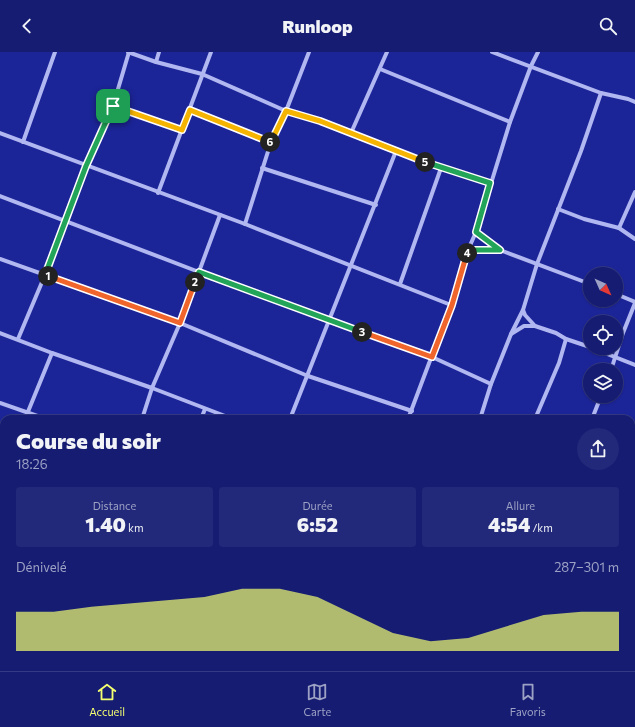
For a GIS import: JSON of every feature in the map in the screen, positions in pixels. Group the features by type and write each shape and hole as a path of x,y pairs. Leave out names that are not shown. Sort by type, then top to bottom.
{"street":[{"path":"23,142 55,52"},
{"path":"18,340 45,275 86,166 113,106 129,52 156,62 202,74 286,111 320,121 441,168 490,183"},
{"path":"156,62 159,52"},
{"path":"158,193 211,52"},
{"path":"245,224 271,142 286,111 309,52"},
{"path":"351,133 387,52"},
{"path":"492,52 601,93 635,102"},
{"path":"410,415 452,305 468,250 476,232 510,122 531,66 538,52"},
{"path":"380,69 510,122"},
{"path":"481,415 491,384 522,310 537,264 581,152 601,93"},
{"path":"113,106 182,130"},
{"path":"190,110 271,142"},
{"path":"0,133 158,193 245,224 452,305"},
{"path":"292,415 376,205 396,151"},
{"path":"262,168 376,205"},
{"path":"400,284 441,168"},
{"path":"619,228 635,192"},
{"path":"0,196 199,272 432,357 491,384"},
{"path":"558,209 584,219 619,228 635,239"},
{"path":"143,415 152,388 180,323 220,215"},
{"path":"476,232 500,250 583,281"},
{"path":"468,250 500,250"},
{"path":"0,259 180,323 308,376 412,411"},
{"path":"614,363 623,333 635,303 623,297"},
{"path":"522,310 535,326"},
{"path":"511,334 524,326 535,326 556,333 566,339 583,345"},
{"path":"0,333 222,415"},
{"path":"537,415 559,363 566,339"},
{"path":"28,413 52,353"},
{"path":"608,355 635,365"},
{"path":"0,403 34,415"},
{"path":"594,415 598,403"},
{"path":"203,415 205,409"}],"route":[{"path":"113,106 182,130 190,110 271,142 286,111 320,121 441,168 490,183 476,232 500,250 468,250 452,305 432,357 199,272 180,323 45,275 86,166 113,106"}]}
